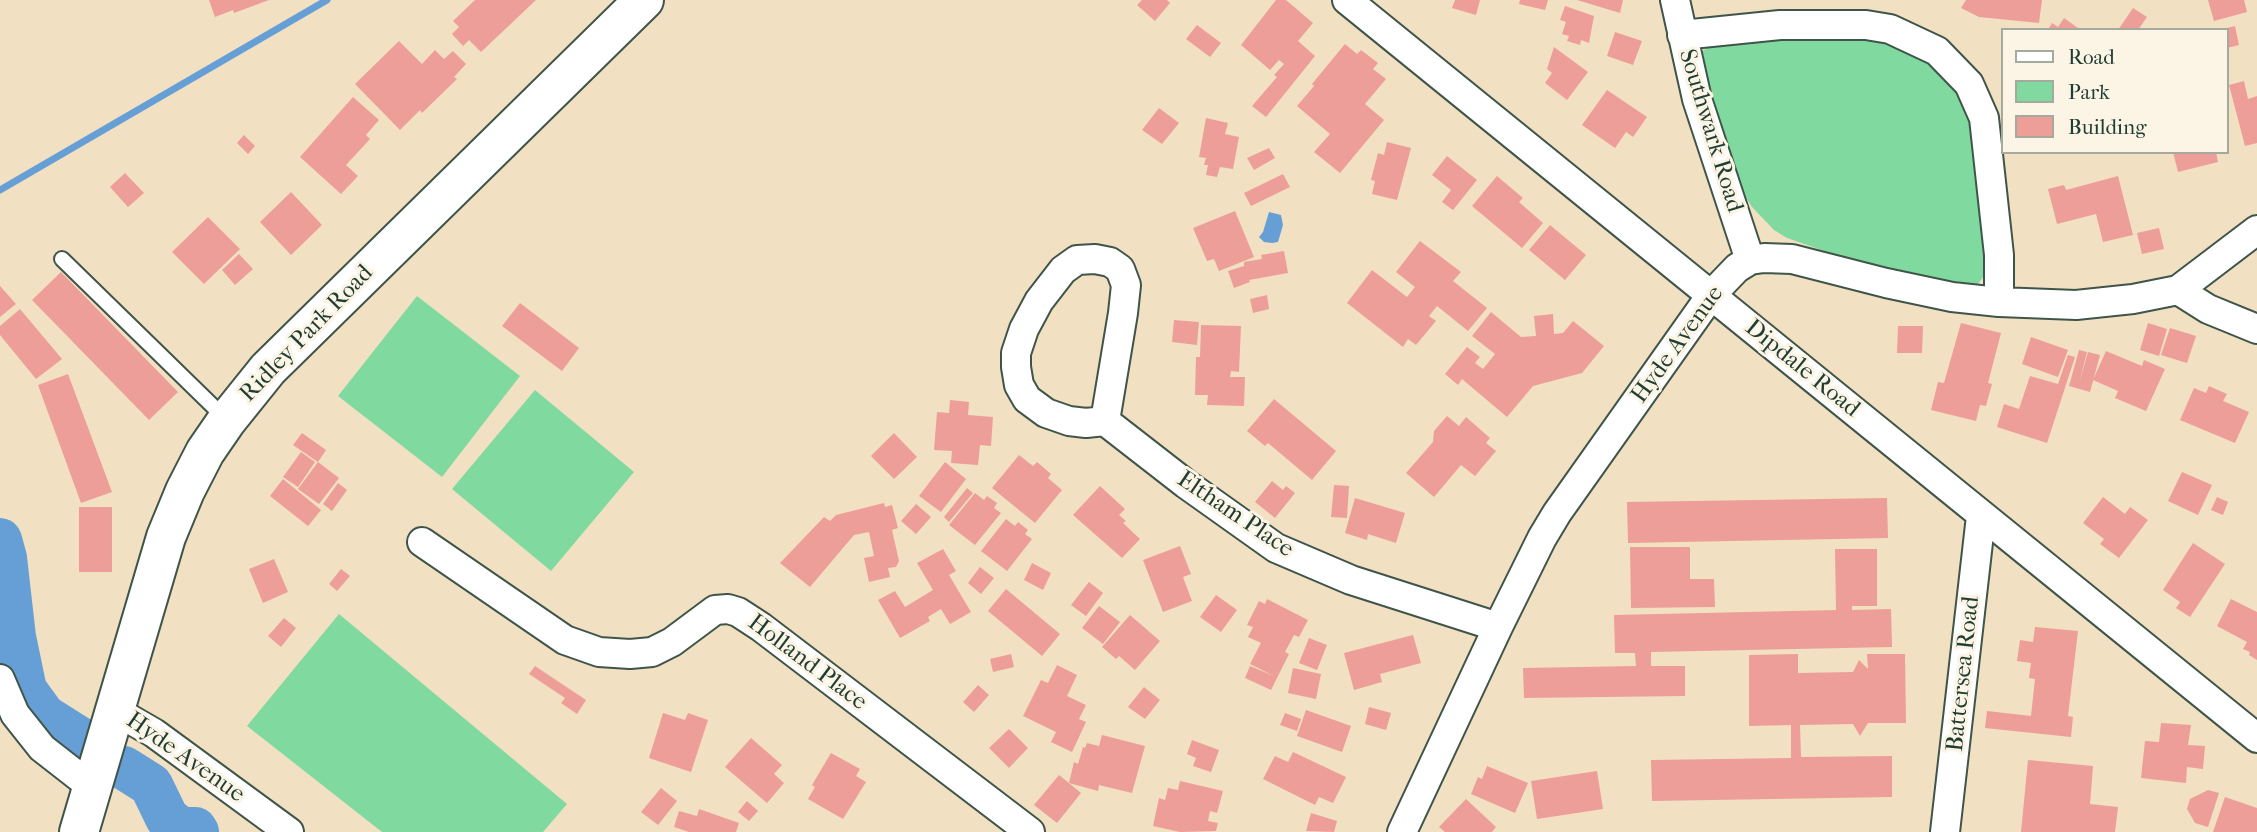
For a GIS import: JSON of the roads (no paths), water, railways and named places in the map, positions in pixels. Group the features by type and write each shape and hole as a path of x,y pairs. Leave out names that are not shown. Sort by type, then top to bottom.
{"street":[{"name":"Ridley Park Road","path":"79,832 166,537 200,462 227,420 268,369 644,0"},
{"name":"Dipdale Road","path":"1347,0 2257,738"},
{"name":"Southwark Road","path":"1675,0 1697,99 1750,260"},
{"path":"1682,35 1780,24 1866,25 1890,29 1937,51 1969,84 1983,118 1999,255 1999,302"},
{"path":"1750,260 1776,257 1792,259 1952,297 2076,305 2133,299 2178,290 2257,230"},
{"path":"1077,260 1110,262 1120,269 1126,285 1105,421 1069,421 1046,413 1027,399 1019,385 1016,353 1024,329 1039,301 1063,270 1077,260"},
{"name":"Hyde Avenue","path":"1402,832 1497,627 1557,513 1712,294 1737,268 1750,260"},
{"path":"2178,290 2208,309 2257,329"},
{"name":"Eltham Place","path":"1105,421 1186,484 1276,548 1351,580 1497,627"},
{"name":"Battersea Road","path":"1945,832 1981,516"},
{"name":"Holland Place","path":"422,542 565,640 599,652 652,652 680,637 715,610 728,609 738,612 1030,832"},
{"path":"0,679 15,714 42,748 92,787"},
{"name":"Hyde Avenue","path":"114,710 154,733 289,832"}],"lane":[{"path":"62,260 227,420"}],"water":[{"path":"1269,212 1281,215 1283,225 1278,242 1264,242 1259,237"}],"waterway":[{"path":"0,190 327,0"},
{"path":"0,540 5,558 14,637 25,690 44,716 82,740"},
{"path":"124,768 151,785 167,818 181,829 195,829 197,832"}]}
